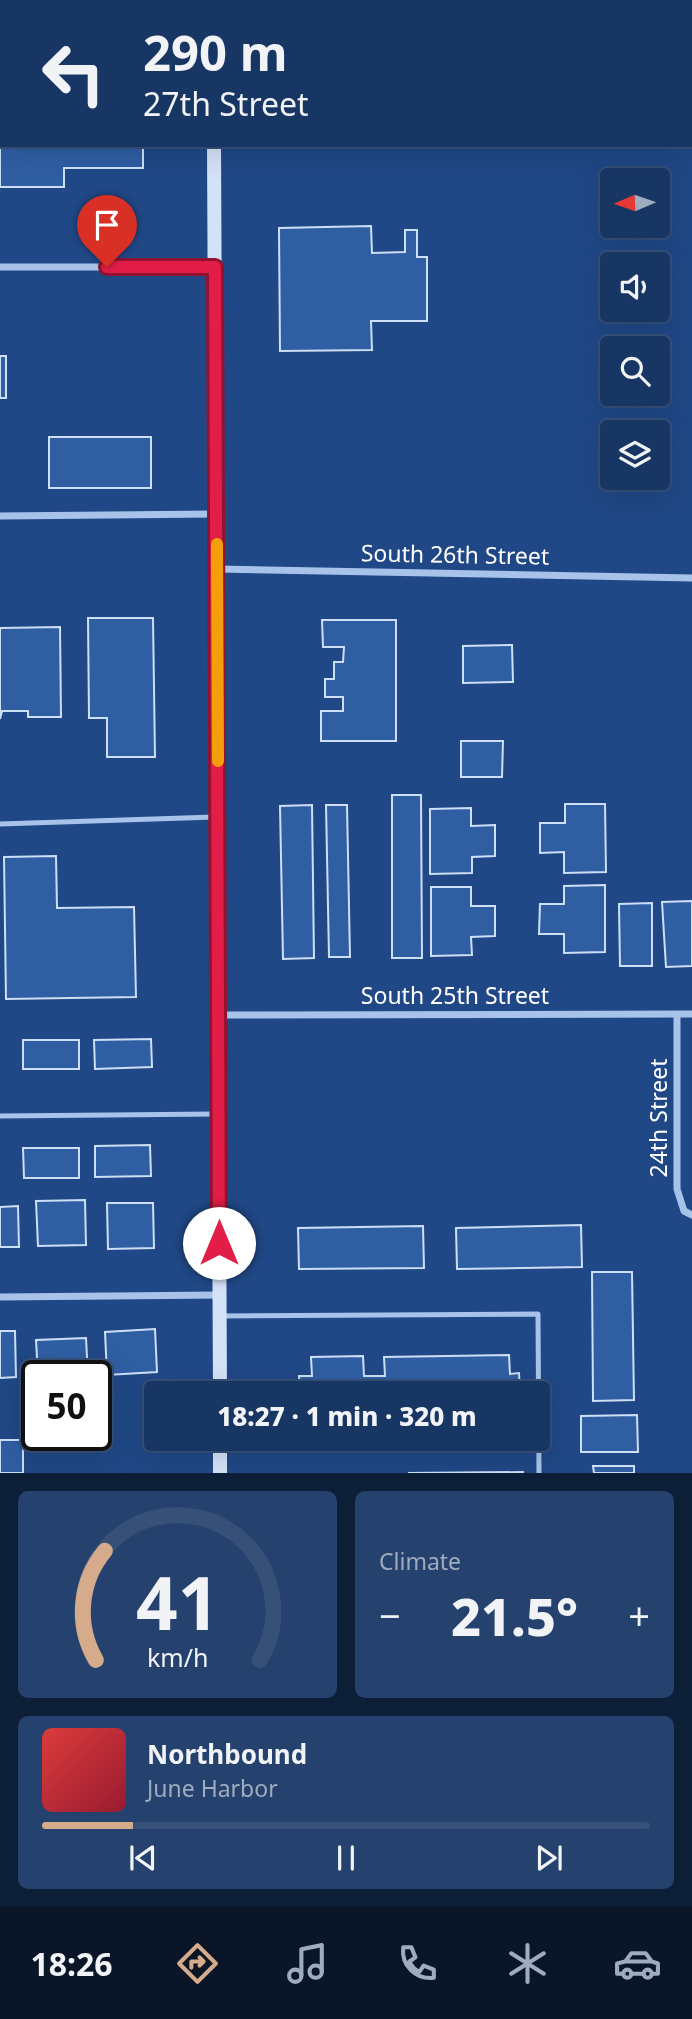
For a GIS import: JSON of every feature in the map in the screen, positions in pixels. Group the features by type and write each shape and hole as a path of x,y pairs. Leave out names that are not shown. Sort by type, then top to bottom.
{"main road":[{"path":"214,147 220,1381"},
{"path":"220,1451 220,1473"}],"street":[{"path":"0,267 215,267"},
{"path":"0,516 216,514"},
{"name":"South 26th Street","path":"217,569 692,578"},
{"name":"South 25th Street","path":"219,1014 692,1014"},
{"name":"24th Street","path":"677,1014 677,1189 684,1211 692,1215"},
{"path":"0,1297 219,1295"}],"lane":[{"path":"0,824 218,817"},
{"path":"0,1116 219,1114"},
{"path":"219,1316 538,1314 539,1473"}],"building":[{"path":"0,147 143,147 143,168 64,168 64,187 0,187"},
{"path":"371,226 372,253 405,252 405,230 417,230 417,257 427,257 427,321 371,321 372,350 280,351 279,228"},
{"path":"0,356 6,356 6,398 0,398"},
{"path":"49,437 151,437 151,488 49,488"},
{"path":"88,618 153,618 155,757 107,757 107,718 89,718"},
{"path":"322,620 396,620 396,741 321,741 321,711 343,711 343,697 325,697 325,679 334,679 334,662 343,662 344,647 323,647"},
{"path":"60,627 61,717 28,717 28,711 2,711 0,719 0,628"},
{"path":"512,645 513,682 463,683 463,646"},
{"path":"461,741 503,741 502,777 461,777"},
{"path":"392,795 421,795 422,958 392,958"},
{"path":"565,804 605,804 606,872 564,873 564,852 540,853 540,823 565,823"},
{"path":"312,805 314,958 283,959 280,806"},
{"path":"326,805 347,805 350,957 329,957"},
{"path":"471,808 471,826 495,825 495,856 472,857 472,873 430,874 430,809"},
{"path":"56,856 57,908 134,907 136,997 6,999 4,857"},
{"path":"605,885 605,952 564,953 564,934 539,934 540,904 564,904 564,886"},
{"path":"431,887 471,887 471,906 495,906 495,936 471,937 472,955 431,956"},
{"path":"692,901 692,966 666,967 662,902"},
{"path":"652,903 652,966 620,966 619,904"},
{"path":"151,1039 152,1067 95,1069 94,1040"},
{"path":"23,1040 79,1040 79,1069 23,1069"},
{"path":"150,1145 151,1176 95,1177 95,1146"},
{"path":"23,1148 79,1148 79,1178 24,1178"},
{"path":"85,1200 86,1245 38,1246 36,1201"},
{"path":"107,1203 153,1203 154,1248 108,1249"},
{"path":"18,1206 19,1247 0,1247 0,1207"},
{"path":"581,1225 582,1267 457,1269 456,1228"},
{"path":"423,1226 424,1268 299,1269 298,1228"},
{"path":"592,1272 632,1272 634,1400 593,1401"},
{"path":"155,1329 157,1372 112,1375 112,1360 106,1360 105,1332"},
{"path":"0,1331 15,1331 16,1377 0,1378"},
{"path":"86,1338 87,1360 37,1360 36,1340"},
{"path":"509,1355 510,1374 519,1373 519,1381 299,1381 299,1376 312,1376 311,1357 363,1356 364,1376 385,1376 384,1357"},
{"path":"637,1415 638,1452 581,1452 581,1416"},
{"path":"0,1440 21,1440 23,1473 0,1473"},
{"path":"593,1466 634,1466 634,1473 594,1473"},
{"path":"523,1472 523,1473 408,1473"}],"slow traffic":[{"path":"217,544 218,761"}],"route":[{"path":"107,267 215,267 219,1243"}]}
